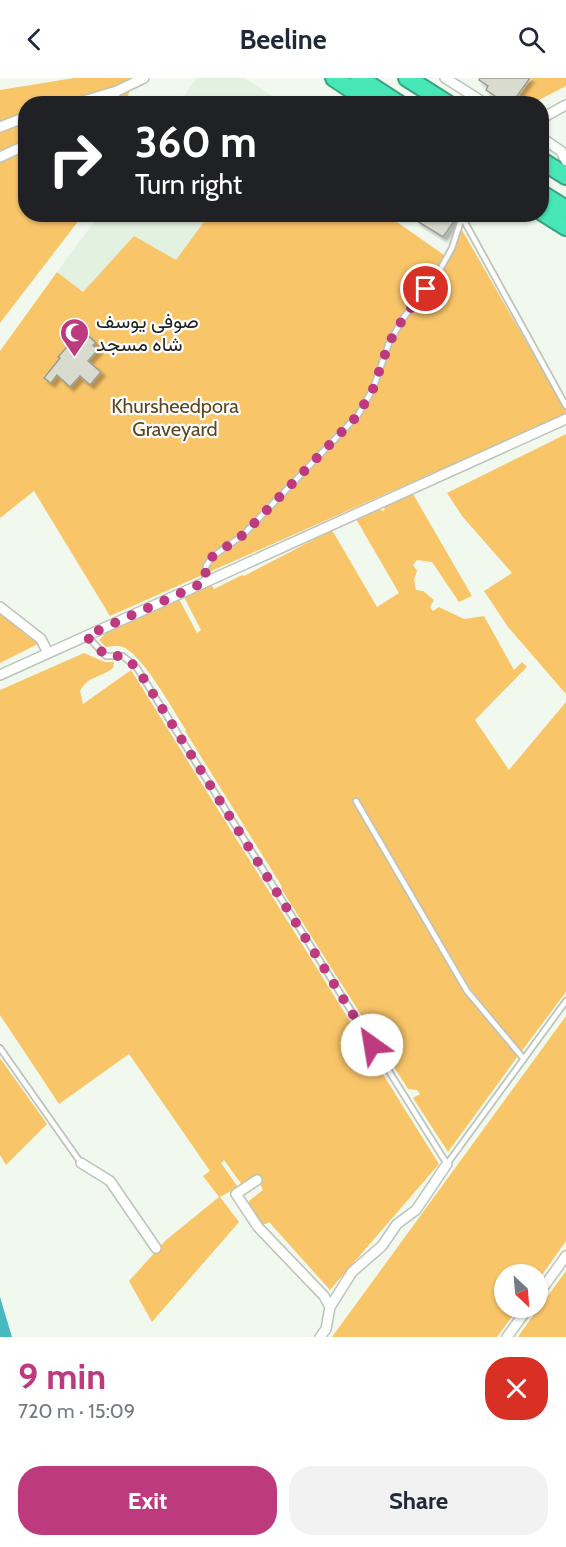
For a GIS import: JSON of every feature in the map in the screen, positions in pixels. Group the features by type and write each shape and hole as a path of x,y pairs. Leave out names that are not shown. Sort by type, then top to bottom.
{"highway":[{"path":"334,78 361,96"},
{"path":"359,78 387,96"},
{"path":"407,78 435,96"},
{"path":"549,165 566,176"},
{"path":"549,198 566,209"},
{"path":"549,216 566,227"}],"street":[{"path":"100,96 144,78"},
{"path":"445,78 473,96"},
{"path":"112,96 117,91"},
{"path":"549,114 566,105"},
{"path":"0,127 18,120"},
{"path":"549,143 561,151 566,161"},
{"path":"0,157 18,149"},
{"path":"0,675 566,420"},
{"path":"0,607 41,639 48,653"},
{"path":"81,1163 110,1181 156,1248"},
{"path":"320,1337 326,1329 330,1307 352,1272 382,1246 397,1224 416,1210 447,1164"},
{"path":"257,1180 236,1194 258,1227 324,1296 330,1307"},
{"path":"548,1281 566,1256"},
{"path":"507,1337 521,1318"}],"lane":[{"path":"205,582 206,566 212,557 243,535 358,415 373,389 389,343 404,317 437,275 452,248 460,222"},
{"path":"465,222 566,406"},
{"path":"86,636 106,656 123,656 137,668 447,1164 566,1002"},
{"path":"356,801 467,990 524,1059"},
{"path":"0,1047 81,1163"}],"shaded area":[{"path":"197,78 244,78 272,96 183,96"},
{"path":"94,222 204,222 176,260 83,293 57,272"}],"green space":[{"path":"74,78 129,78 128,96 18,96 18,222 78,222 0,323 0,90"},
{"path":"532,78 566,78 566,86 547,96 519,96"},
{"name":"Khursheedpora Graveyard","path":"204,222 397,222 444,255 462,230 566,414 110,616 34,491 0,518 0,351 57,272 83,292 134,236 176,260"},
{"path":"566,434 566,694 508,627 484,591 512,573 462,516 447,493"},
{"path":"413,494 472,596 459,602 432,562 417,560 413,565 417,571 414,580 416,590 423,591 434,600 430,607 433,611 439,607 464,619 484,616 514,670 522,662 527,667 475,720 509,770 566,702 566,992 521,1052 469,987 358,800 353,802 466,993 518,1056 448,1152 413,1098 420,1094 417,1090 408,1089 282,890 158,686 133,654 120,646 106,647 99,640 109,630 179,599 197,633 201,630 184,597 210,583 214,589 244,576 332,530 377,607 399,593 356,519 378,509 384,511 385,505"},
{"path":"0,613 38,644 0,663"},
{"path":"84,653 105,662 114,662 113,668 83,686 80,691 83,704 131,670 439,1164 330,1290 269,1222 261,1224 248,1208 249,1201 263,1190 260,1184 242,1185 224,1160 221,1163 238,1187 220,1197 239,1222 152,1322 129,1281 166,1240 219,1197 203,1176 210,1171 129,1054 59,1104 0,1015 0,690"},
{"path":"566,1016 566,1241 548,1266 548,1264 494,1264 494,1318 511,1318 497,1337 332,1337"},
{"path":"0,1058 47,1124 6,1165 0,1155"},
{"path":"566,1271 566,1337 518,1337 532,1318 548,1318 548,1296"}],"water":[{"path":"0,1297 12,1337 0,1337"}],"building":[{"path":"480,78 530,78 517,96 495,96 486,90 488,86 479,80"},
{"path":"419,222 454,222 443,237"},
{"name":"صوفی یوسف شاہ مسجد","path":"82,330 96,343 93,345 98,350 88,361 101,372 90,385 80,376 70,387 57,375 51,383 44,378 60,358 58,357"}],"place":[{"name":"صوفی یوسف شاہ مسجد","path":"75,358"}],"route":[{"path":"372,1045 137,668 123,656 106,656 86,636 205,582 206,566 212,557 243,535 358,415 373,389 389,343 404,317 426,289"}]}
